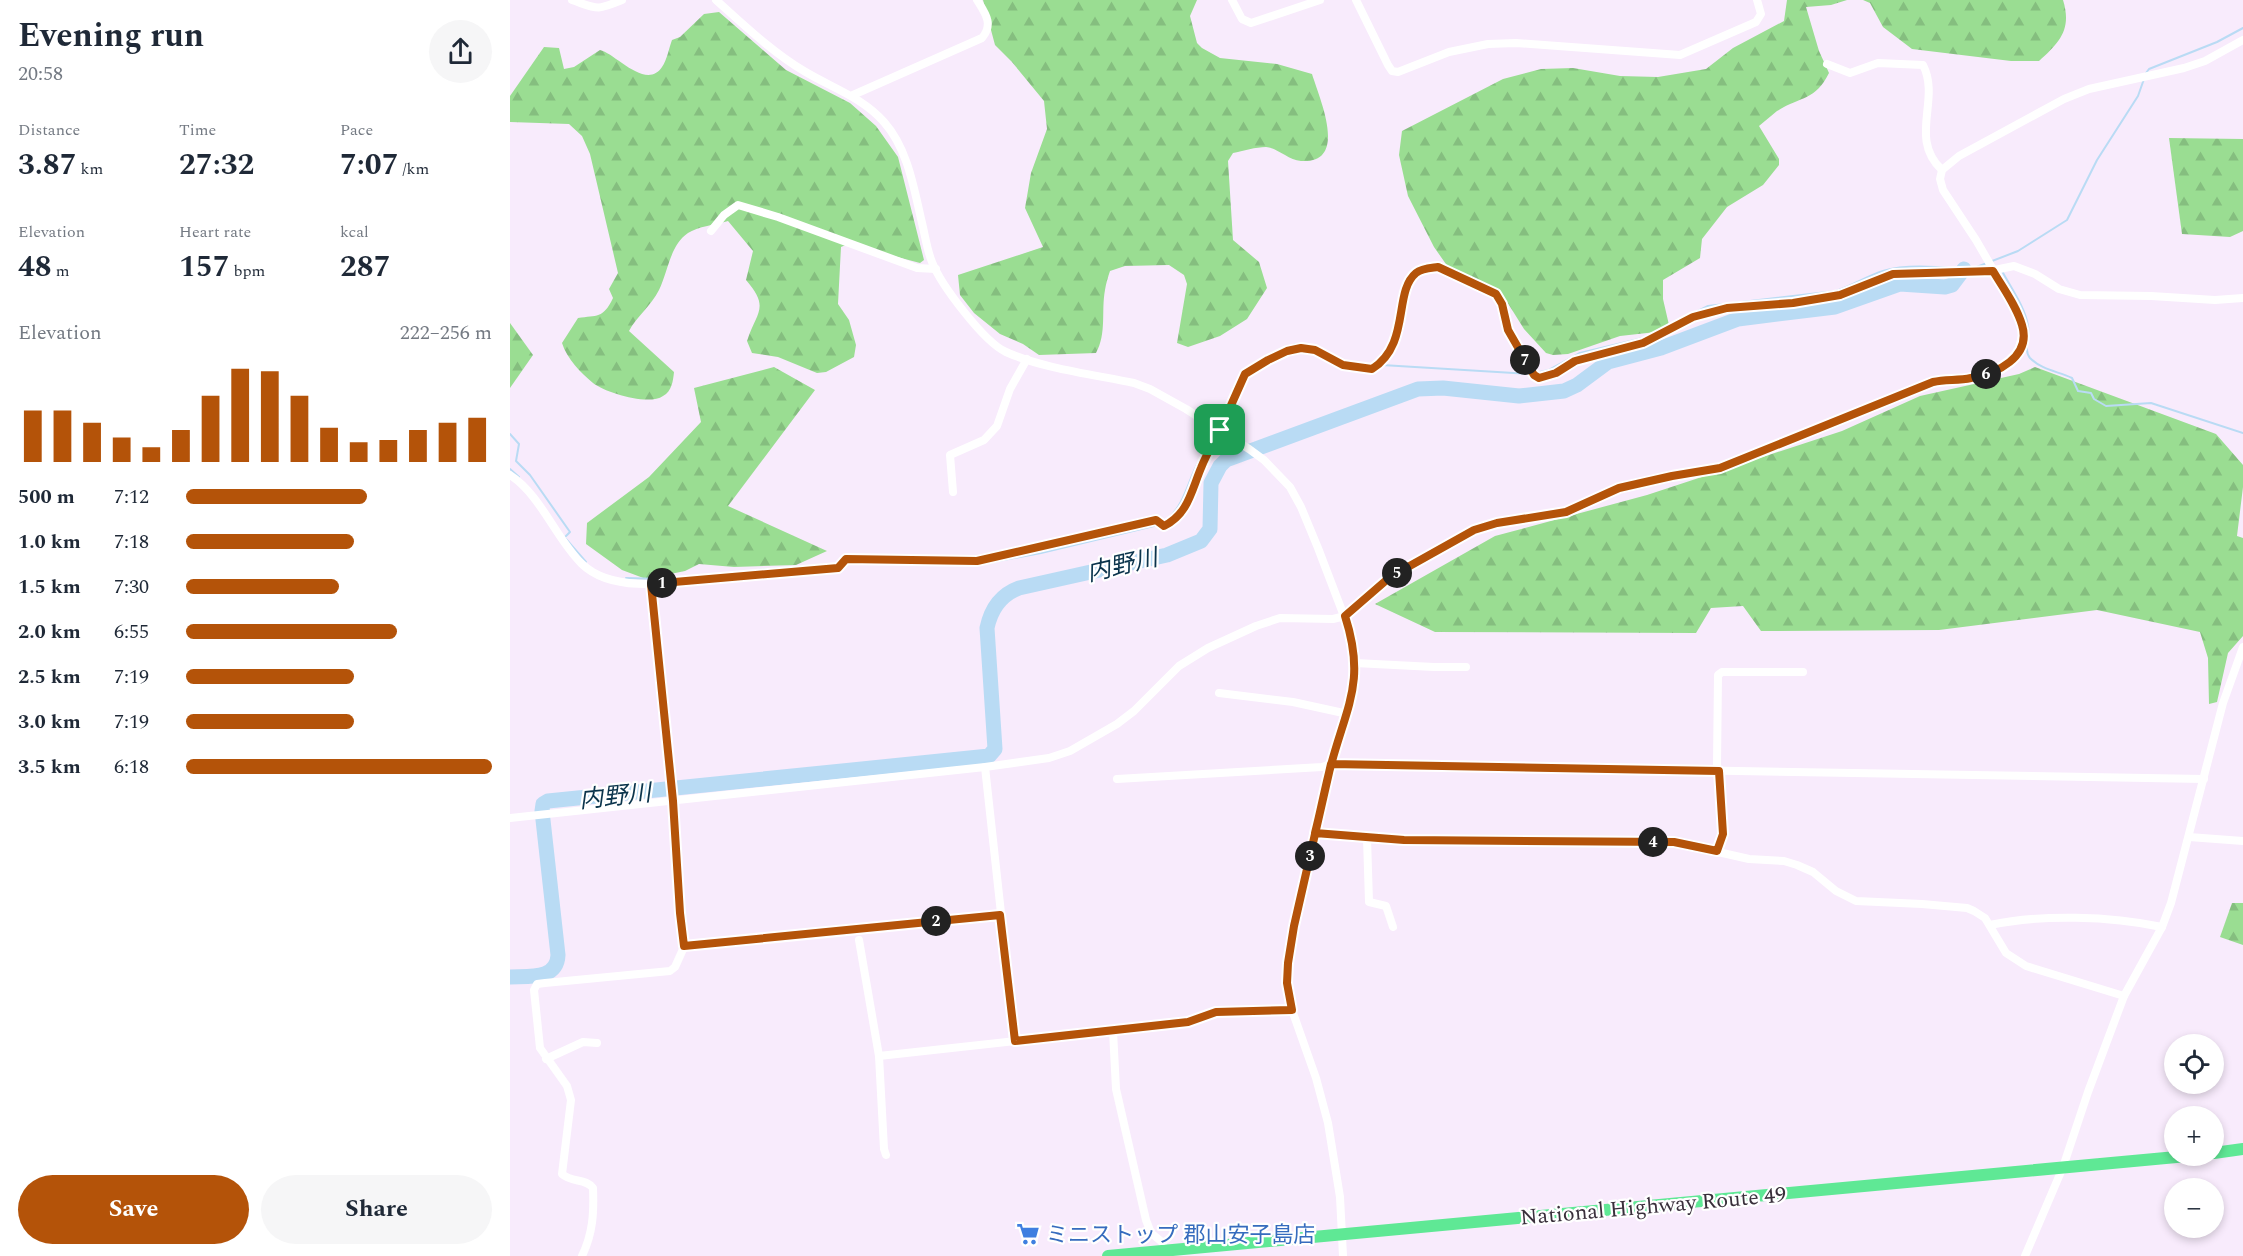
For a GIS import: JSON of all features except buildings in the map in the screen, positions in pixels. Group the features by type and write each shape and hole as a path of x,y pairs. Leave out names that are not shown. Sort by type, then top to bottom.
{"highway":[{"path":"2224,1152 2243,1149"},
{"name":"National Highway Route 49","path":"1108,1256 2164,1158"}],"street":[{"path":"572,0 602,9 622,0"},
{"path":"716,0 785,58 814,77 853,95 885,123 904,158 916,191 932,261 964,312 992,342 1006,352 1027,359 1134,383 1150,389 1220,430 1264,460 1290,488 1301,507 1345,616 1352,637 1355,663 1353,697 1331,764 1315,833 1294,926 1287,983 1292,1010 1316,1078 1328,1123 1340,1197 1343,1256"},
{"path":"853,95 982,38 987,31 988,20 977,0"},
{"path":"1232,0 1242,20 1251,23 1320,0"},
{"path":"1356,0 1388,65 1392,70 1398,72 1449,52 1488,44 1684,54 1756,22 1761,14 1757,0"},
{"path":"510,818 985,767 1048,758 1070,751 1117,724 1190,657 1256,626 1280,618 1332,619 1345,616 1390,577 1474,530 1497,523 1566,512 1619,488 1720,468 1933,382 1969,379 1993,372 2009,364 2019,352 2023,341 2023,326 2012,302 1943,190 1940,179 1942,170 1959,156 2064,99 2089,89 2184,68 2205,61 2243,40"},
{"path":"1827,64 1850,73 1878,63 1923,65 1928,84 1925,133 1927,148 1930,157 1942,170"},
{"path":"711,231 732,208 741,206 778,217 917,268 936,269"},
{"path":"510,476 528,492 573,554 599,577 615,581 651,584 838,568 846,559 977,561 1156,520 1164,526 1178,517 1188,505 1200,471 1245,374 1251,368 1287,351 1309,348 1343,365 1376,368 1389,355 1396,340 1409,281 1417,272 1424,269 1438,267 1496,294 1502,304 1511,337 1534,375 1539,378 1556,373 1575,361 1643,343 1693,317 1727,308 1793,303 1840,295 1893,274 1993,271 2014,266 2035,274 2059,289 2080,295 2216,300 2243,298"},
{"path":"953,492 950,455 984,440 997,426 1010,388 1027,359"},
{"path":"582,1256 590,1240 593,1221 592,1188 590,1184 568,1179 562,1174 571,1101 567,1086 540,1048 534,993 537,984 670,971 675,968 684,946 673,801 651,584"},
{"path":"2025,1256 2063,1167 2124,996 2162,927 2171,903 2223,703 2243,647"},
{"path":"1355,663 1466,667"},
{"path":"1717,851 1723,834 1718,766 1718,675 1722,672 1803,672"},
{"path":"1219,693 1293,702 1348,714"},
{"path":"1117,779 1322,767 1331,764 2205,779"},
{"path":"985,767 1015,1041"},
{"path":"1315,833 1445,841 1674,842 1749,859 1797,865 1813,872 1842,895 1856,901 1966,908 1981,915 1990,925 2006,953 2026,966 2124,996"},
{"path":"2189,837 2243,841"},
{"path":"1367,838 1369,902 1386,906 1393,927"},
{"path":"684,946 1000,915"},
{"path":"1990,925 2059,918 2128,920 2162,927"},
{"path":"860,940 879,1056 886,1155"},
{"path":"879,1056 1188,1022 1216,1012 1292,1010"},
{"path":"1113,1030 1116,1089 1146,1220 1151,1233 1162,1242 1165,1250"},
{"path":"546,1059 583,1042 597,1042"}],"green space":[{"path":"983,0 1197,0 1190,16 1197,43 1202,48 1220,58 1277,64 1312,74 1328,128 1328,142 1324,152 1316,159 1301,161 1292,159 1275,149 1262,147 1233,153 1228,161 1233,240 1259,262 1267,288 1247,319 1220,336 1188,347 1177,343 1187,284 1184,275 1169,265 1125,266 1110,271 1104,298 1101,338 1096,353 1039,355 1023,344 1000,334 974,313 960,295 958,275 1043,247 1025,208 1031,173 1047,129 1044,101 995,45"},
{"path":"1787,0 1847,0 1831,5 1806,7 1819,51 1829,73 1813,93 1777,111 1759,126 1779,159 1779,165 1763,185 1727,207 1702,239 1700,258 1663,280 1663,299 1669,325 1656,332 1620,336 1568,354 1553,355 1546,353 1524,329 1504,297 1491,286 1448,267 1434,247 1408,196 1399,155 1402,131 1503,79 1541,69 1573,68 1620,76 1658,77 1706,69 1733,48 1784,21"},
{"path":"1863,0 2063,0 2066,19 2058,41 2039,61 2011,61 1912,49 1883,27 1870,3"},
{"path":"719,12 786,70 850,103 876,126 898,157 924,260 920,263 848,244 841,247 838,304 849,320 856,345 854,357 826,372 817,373 778,357 752,353 747,341 760,304 746,280 753,251 728,221 692,231 677,244 659,290 629,331 674,372 672,386 666,394 657,399 628,397 607,391 593,383 571,360 562,343 578,318 599,315 606,310 613,298 609,289 618,273 590,154 582,136 569,124 510,122 510,96 544,47 559,48 564,69 574,67 600,50 631,69 648,75 662,67 672,40 680,37 704,14"},
{"path":"2169,138 2243,139 2243,231 2230,237 2182,234"},
{"path":"510,323 533,355 510,388"},
{"path":"774,367 815,390 728,506 827,551 796,565 734,567 699,564 685,571 646,579 622,570 586,544 587,523 649,477 701,422 694,388"},
{"path":"2035,367 2216,434 2243,465 2243,487 2237,536 2243,538 2243,636 2228,653 2217,702 2209,704 2208,658 2200,632 2097,610 1939,630 1761,631 1743,606 1711,608 1696,633 1435,632 1375,604 1495,536 1647,495 1842,431 1920,396 2019,374"},
{"path":"2232,903 2243,903 2243,945 2220,937"}],"waterway":[{"path":"2146,73 2149,69 2217,42 2243,28"},
{"path":"1974,268 2018,251 2067,220 2097,160 2138,96 2144,79"},
{"path":"1535,373 1549,370 1580,353 1643,338 1708,306 1836,291 1877,273 1902,267 1962,269"},
{"name":"内野川","path":"510,977 547,973 553,969 558,955 543,804 548,801 989,756 995,749 987,628 997,604 1019,588 1167,555 1201,541 1210,529 1211,483 1226,460 1418,389 1443,388 1519,396 1564,391 1577,385 1608,362 1661,348 1738,319 1835,307 1900,284 1945,287 1952,285 1964,269"},
{"path":"2002,271 2024,312 2028,330 2028,355 2045,368 2072,378 2078,391 2091,393 2094,399 2106,406 2151,403 2243,433"},
{"path":"1288,347 1306,344"},
{"path":"1382,365 1529,374"},
{"path":"1233,389 1242,372"},
{"path":"510,434 519,444 516,461 530,475 570,532 565,537"},
{"path":"1168,519 1183,498 1200,459"},
{"path":"510,469 519,477"},
{"path":"982,564 1041,553 1158,525"},
{"path":"566,539 586,562"},
{"path":"758,570 839,564"},
{"path":"847,564 887,564"},
{"path":"626,578 662,579 692,576"}],"place":[{"name":"ミニストップ 郡山安子島店","path":"1028,1234"}],"route":[{"path":"1220,430 1203,462 1188,505 1178,517 1164,526 1156,520 1016,554 977,561 846,559 838,568 651,584 673,801 684,946 1000,915 1015,1041 1188,1022 1216,1012 1292,1010 1287,983 1288,963 1294,926 1315,833 1331,764 1719,771 1723,834 1717,851 1674,842 1404,840 1315,833 1331,764 1353,697 1355,663 1352,637 1345,616 1390,577 1474,530 1497,523 1566,512 1619,488 1720,468 1933,382 1969,379 1993,372 2009,364 2019,352 2023,341 2023,326 2012,302 1993,271 1893,274 1840,295 1793,303 1727,308 1701,314 1643,343 1598,353 1575,361 1556,373 1536,378 1511,337 1502,304 1496,294 1438,267 1417,272 1409,281 1396,340 1389,355 1376,368 1356,368 1343,365 1309,348 1287,351 1251,368 1245,374 1220,430"}]}
